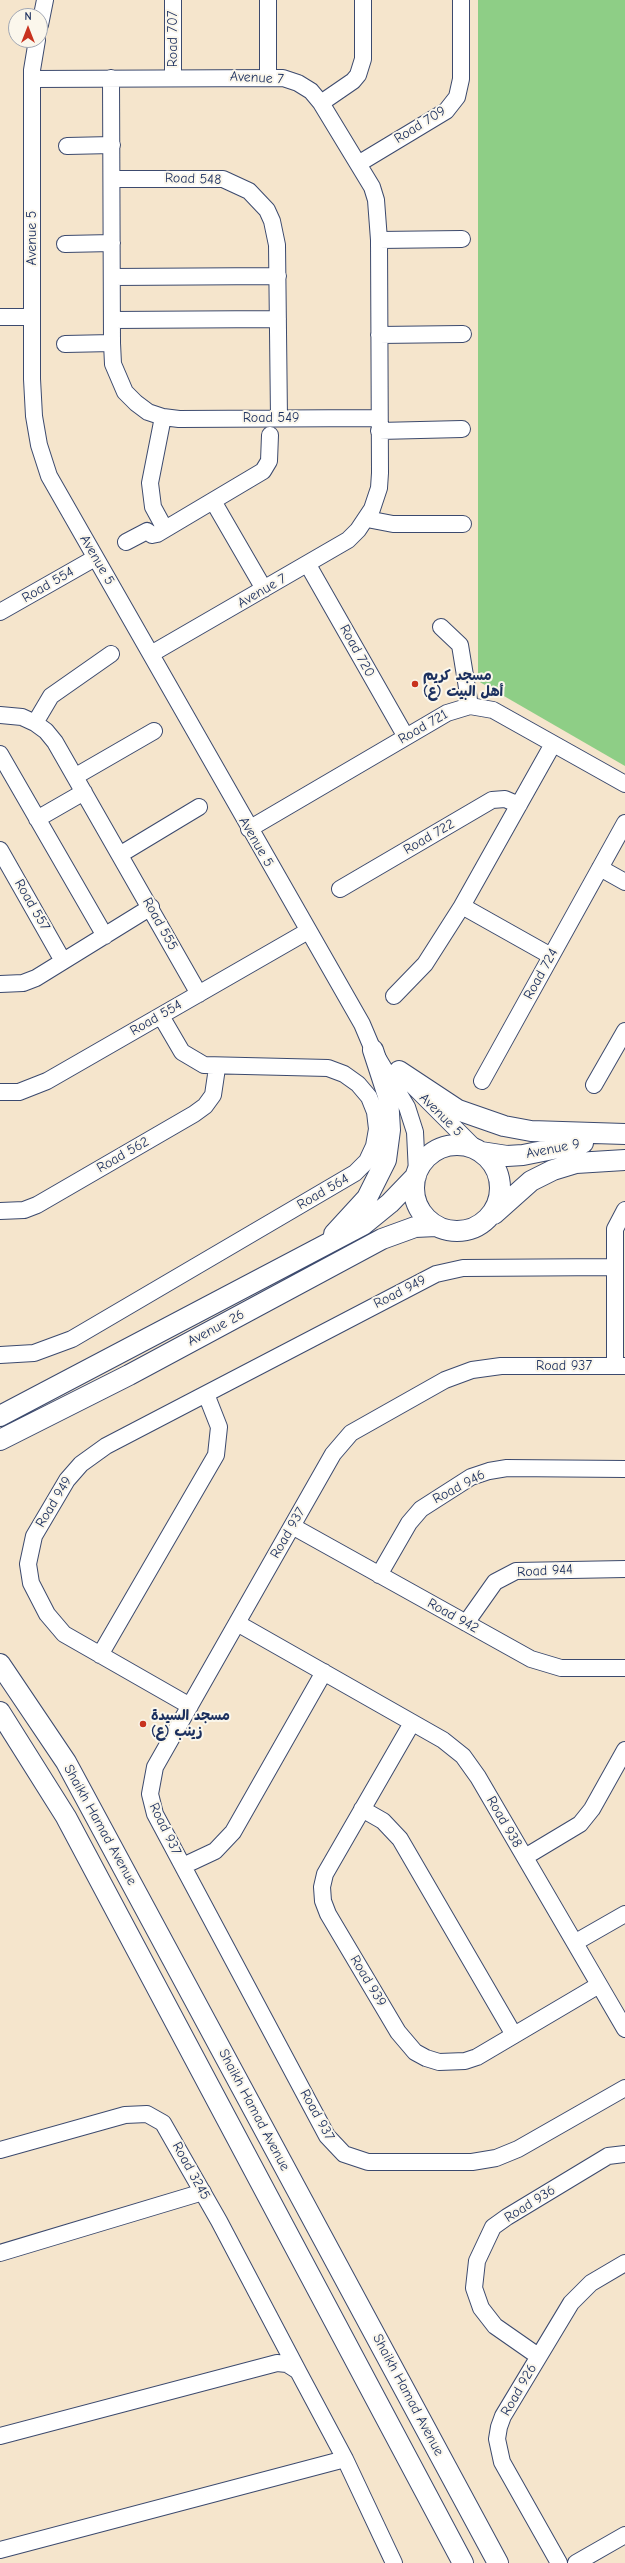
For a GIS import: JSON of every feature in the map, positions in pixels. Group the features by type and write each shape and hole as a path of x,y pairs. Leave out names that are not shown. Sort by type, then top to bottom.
{"main road":[{"path":"314,1252 348,1220 367,1198 386,1160 390,1130 388,1096 374,1050"},
{"path":"399,1071 458,1110 504,1126 531,1131 625,1134"},
{"name":"Avenue 9","path":"478,1150 507,1156 523,1155 565,1145 625,1138"},
{"path":"461,1145 478,1150 491,1160 497,1171 501,1184 500,1197 496,1209 488,1219 474,1228 457,1231 436,1226 426,1219 417,1204 414,1188 416,1175 424,1161 434,1152 447,1146 461,1145"},
{"name":"Avenue 9","path":"488,1219 531,1181 553,1170 576,1163 625,1160"},
{"name":"Avenue 26","path":"0,1416 314,1252 377,1215 416,1175"},
{"name":"Avenue 26","path":"0,1440 129,1375 382,1239 416,1227 436,1226"},
{"name":"Shaikh Hamad Avenue","path":"0,1664 66,1762 498,2563"},
{"name":"Shaikh Hamad Avenue","path":"0,1712 66,1817 463,2563"}],"street":[{"name":"Road 707","path":"173,0 173,77"},
{"path":"268,0 268,76"},
{"path":"321,103 353,81 358,75 363,59 363,0"},
{"name":"Road 709","path":"358,164 446,111 455,101 461,79 461,0"},
{"name":"Avenue 5","path":"36,48 32,79 32,317 34,409 39,445 49,476 249,829 362,1024 374,1050 413,1119 416,1132 416,1175"},
{"name":"Avenue 7","path":"32,79 268,76 283,78 298,83 321,103 358,164 376,200 379,335 379,488 367,519 348,540 308,565 150,654"},
{"name":"Road 549","path":"111,78 112,344 113,364 125,392 136,403 163,417 279,418 379,424"},
{"path":"68,146 112,145"},
{"name":"Road 548","path":"112,179 209,177 237,184 259,200 272,221 277,245 279,418"},
{"path":"378,240 462,239"},
{"path":"65,244 112,243"},
{"path":"112,277 278,276"},
{"path":"0,317 32,317"},
{"path":"112,320 278,319"},
{"path":"379,335 463,334"},
{"path":"65,344 112,344"},
{"path":"163,417 150,483 153,507 165,529"},
{"path":"379,424 462,429"},
{"name":"Road 549","path":"126,542 147,531 154,535 266,468 269,462 270,435"},
{"path":"212,501 264,589"},
{"path":"367,519 394,524 463,524"},
{"name":"Road 554","path":"0,612 95,558"},
{"name":"Road 720","path":"308,565 406,737"},
{"path":"441,627 460,645 470,706"},
{"path":"35,722 51,696 111,654"},
{"name":"Road 721","path":"249,829 447,713 470,706 493,710 625,784"},
{"name":"Road 555","path":"0,715 22,717 35,722 46,731 55,742 121,854 199,994"},
{"path":"76,776 154,731"},
{"path":"394,996 429,958 462,906 554,744"},
{"path":"0,754 105,936"},
{"path":"37,818 84,792"},
{"name":"Road 722","path":"340,889 492,800 505,799 519,805"},
{"path":"121,854 199,807"},
{"name":"Road 724","path":"482,1081 625,824"},
{"name":"Road 557","path":"0,850 63,961"},
{"path":"600,868 625,882"},
{"path":"462,906 551,956"},
{"path":"0,984 23,982 63,961 150,907"},
{"name":"Road 554","path":"0,1092 18,1092 34,1088 308,931"},
{"name":"Road 564","path":"0,1355 34,1353 72,1339 355,1173 367,1161 374,1146 377,1129 375,1112 365,1092 358,1084 344,1074 328,1068 217,1068 204,1066 182,1052 161,1016"},
{"name":"Avenue 5","path":"362,1024 399,1071 436,1112 478,1150"},
{"path":"594,1085 625,1031"},
{"name":"Road 562","path":"0,1212 24,1210 37,1205 194,1114 205,1106 212,1095 217,1068"},
{"path":"620,1366 614,1267 615,1229 625,1210"},
{"name":"Road 949","path":"190,1706 64,1634 48,1614 31,1582 29,1573 29,1554 34,1536 67,1480 89,1457 436,1274 462,1268 614,1267"},
{"name":"Road 937","path":"620,1366 491,1366 463,1372 366,1422 344,1439 333,1454 155,1767 150,1787 152,1807 183,1866 327,2136 344,2154 368,2162 472,2162 496,2158 518,2149 625,2088"},
{"path":"100,1655 216,1455 219,1427 206,1394"},
{"name":"Road 946","path":"378,1574 409,1523 421,1509 435,1498 476,1475 507,1468 625,1469"},
{"name":"Road 942","path":"292,1526 466,1624 541,1663 560,1668 625,1668"},
{"name":"Road 944","path":"466,1624 489,1588 509,1574 524,1570 625,1569"},
{"name":"Road 938","path":"237,1623 453,1747 471,1766 576,1942 625,2029"},
{"path":"183,1866 215,1851 233,1832 324,1672"},
{"name":"Road 939","path":"412,1723 326,1874 322,1888 323,1901 398,2032 406,2043 421,2055 439,2062 452,2063 477,2057 599,1985"},
{"path":"525,1857 580,1824 620,1775 625,1750"},
{"path":"362,1809 383,1821 400,1838 514,2035"},
{"path":"576,1942 625,1914"},
{"name":"Road 3245","path":"0,2150 125,2115 147,2114 163,2123 203,2192 345,2459 393,2563"},
{"name":"Road 936","path":"538,2356 495,2326 481,2308 474,2288 476,2261 493,2228 507,2217 608,2156 625,2154"},
{"path":"0,2253 203,2192"},
{"name":"Road 926","path":"559,2563 502,2462 497,2438 503,2416 565,2311 577,2296 591,2283 625,2263"},
{"path":"0,2436 277,2363 287,2364 298,2371"},
{"path":"0,2550 345,2459"},
{"path":"576,2563 625,2535"}],"green space":[{"path":"478,0 625,0 625,766 478,681"}],"place":[{"name":"مسجد كريم أهل البيت (ع)","path":"415,684"},
{"name":"مسجد السيدة زينب (ع)","path":"143,1724"}]}
